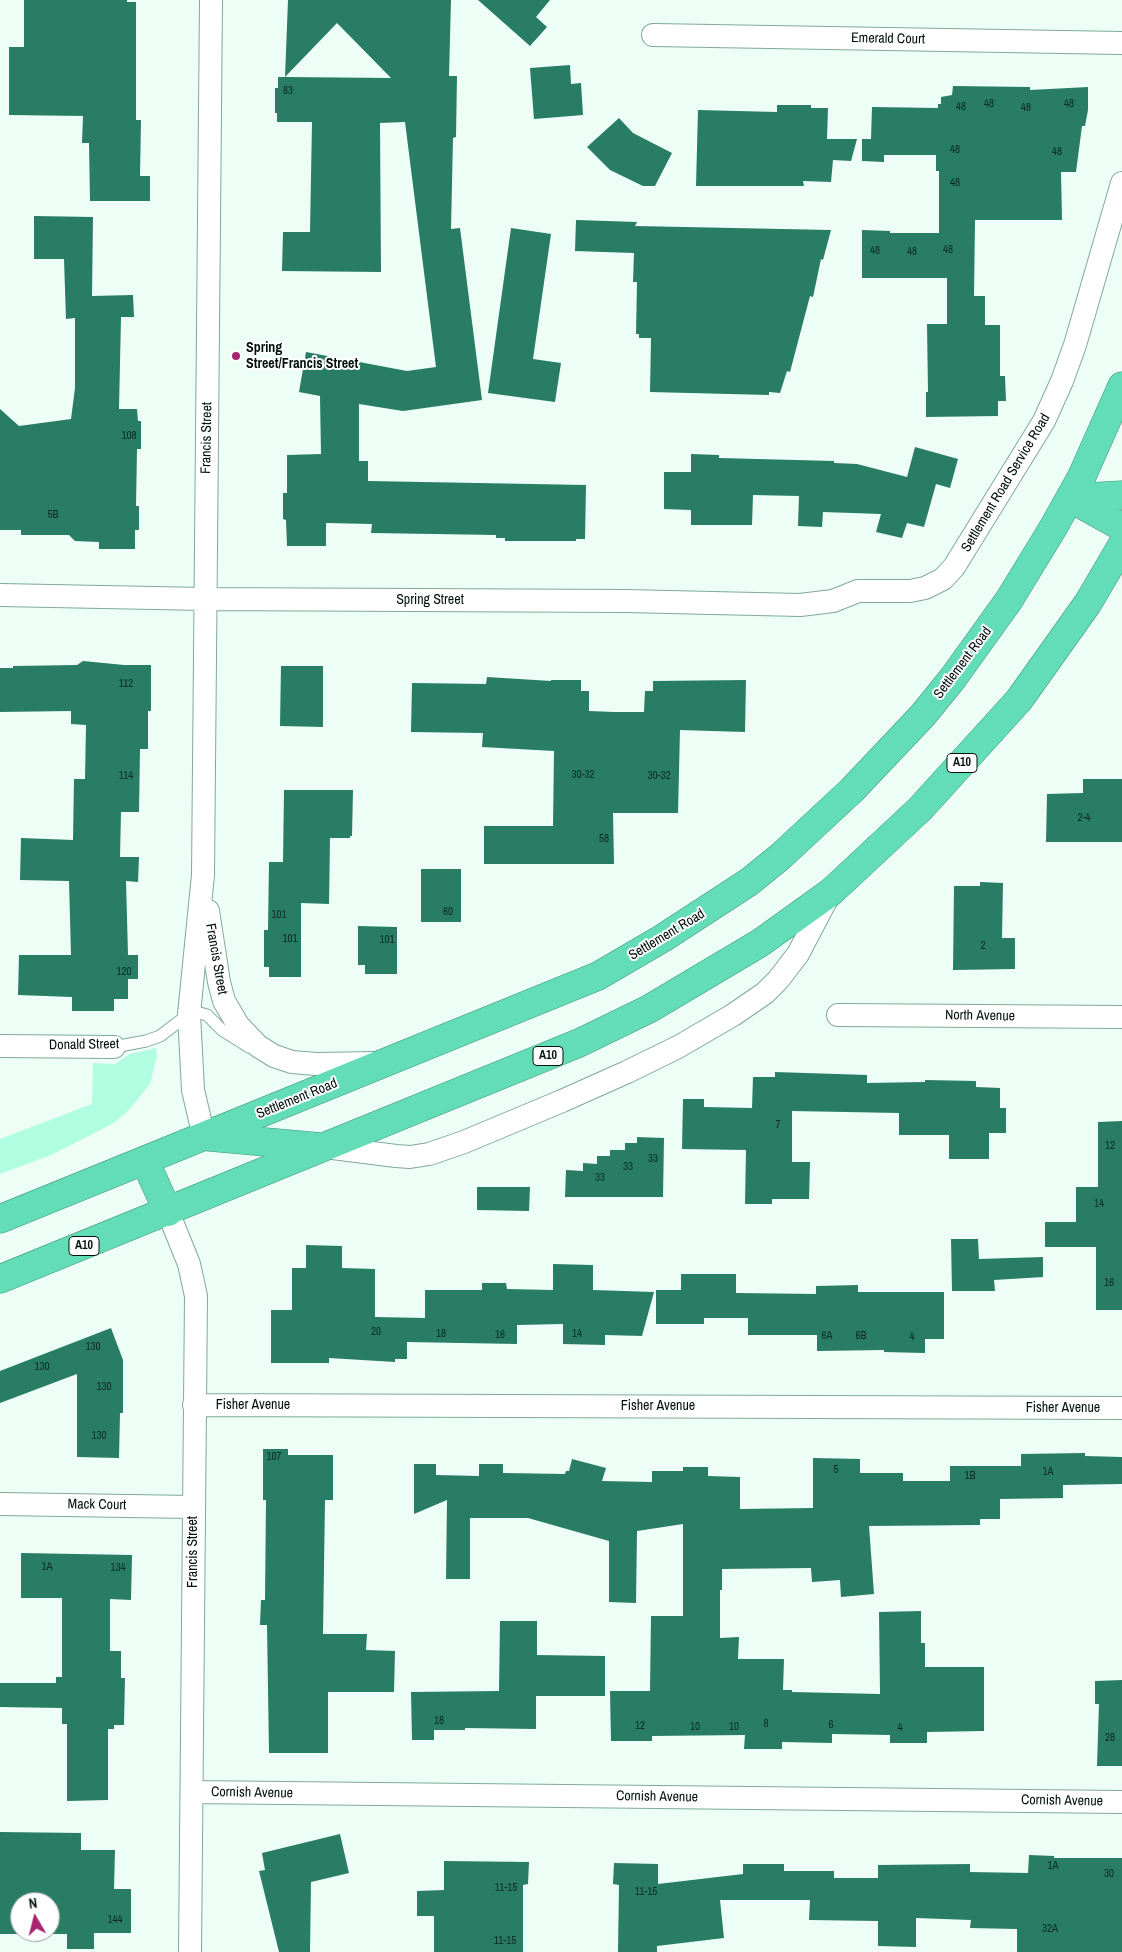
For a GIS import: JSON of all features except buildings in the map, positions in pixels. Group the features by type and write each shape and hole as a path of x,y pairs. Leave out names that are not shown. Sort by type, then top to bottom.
{"highway":[{"name":"Settlement Road","path":"0,1219 598,976 704,912 749,882 782,856 870,772 923,715 953,678 1008,600 1070,498 1094,452 1122,386"},
{"path":"1070,498 1122,495"},
{"path":"1070,498 1122,527"},
{"name":"A10","path":"0,1279 578,1043 649,1009 760,942 831,892 920,809 1020,700 1088,603 1122,545"},
{"path":"204,1137 325,1147"},
{"name":"Francis Street","path":"145,1161 168,1212"}],"street":[{"name":"Francis Street","path":"204,1137 193,1090 189,1014 202,875 212,0"},
{"name":"Emerald Court","path":"653,35 1122,43"},
{"name":"Settlement Road Service Road","path":"858,591 910,591 925,588 943,579 954,567 1035,438 1053,402 1074,345 1122,183"},
{"name":"Spring Street","path":"0,595 625,601 800,605 833,600 858,591"},
{"name":"Francis Street","path":"202,875 219,982 228,1010 244,1033 258,1046 279,1058 301,1063 388,1062"},
{"path":"325,1147 410,1157 429,1154 464,1142 562,1101 678,1047 733,1015 765,993 778,980 798,954 831,892"},
{"name":"North Avenue","path":"838,1015 1122,1017"},
{"name":"Donald Street","path":"0,1046 114,1047"},
{"name":"Francis Street","path":"168,1212 188,1264 196,1296 190,1952"},
{"name":"Fisher Avenue","path":"194,1405 1122,1408"},
{"name":"Mack Court","path":"0,1504 193,1507"},
{"name":"Cornish Avenue","path":"192,1792 1122,1802"}],"lane":[{"path":"189,1014 196,1012 207,1014 222,1030 260,1053 279,1060 301,1063"},
{"name":"Donald Street","path":"114,1047 146,1041 160,1036 189,1014"}],"green space":[{"path":"156,1048 157,1056 150,1084 127,1112 112,1124 51,1155 0,1174 0,1139 92,1104 93,1063 115,1064 130,1054"}],"place":[{"name":"Spring Street/Francis Street","path":"236,356"}]}
